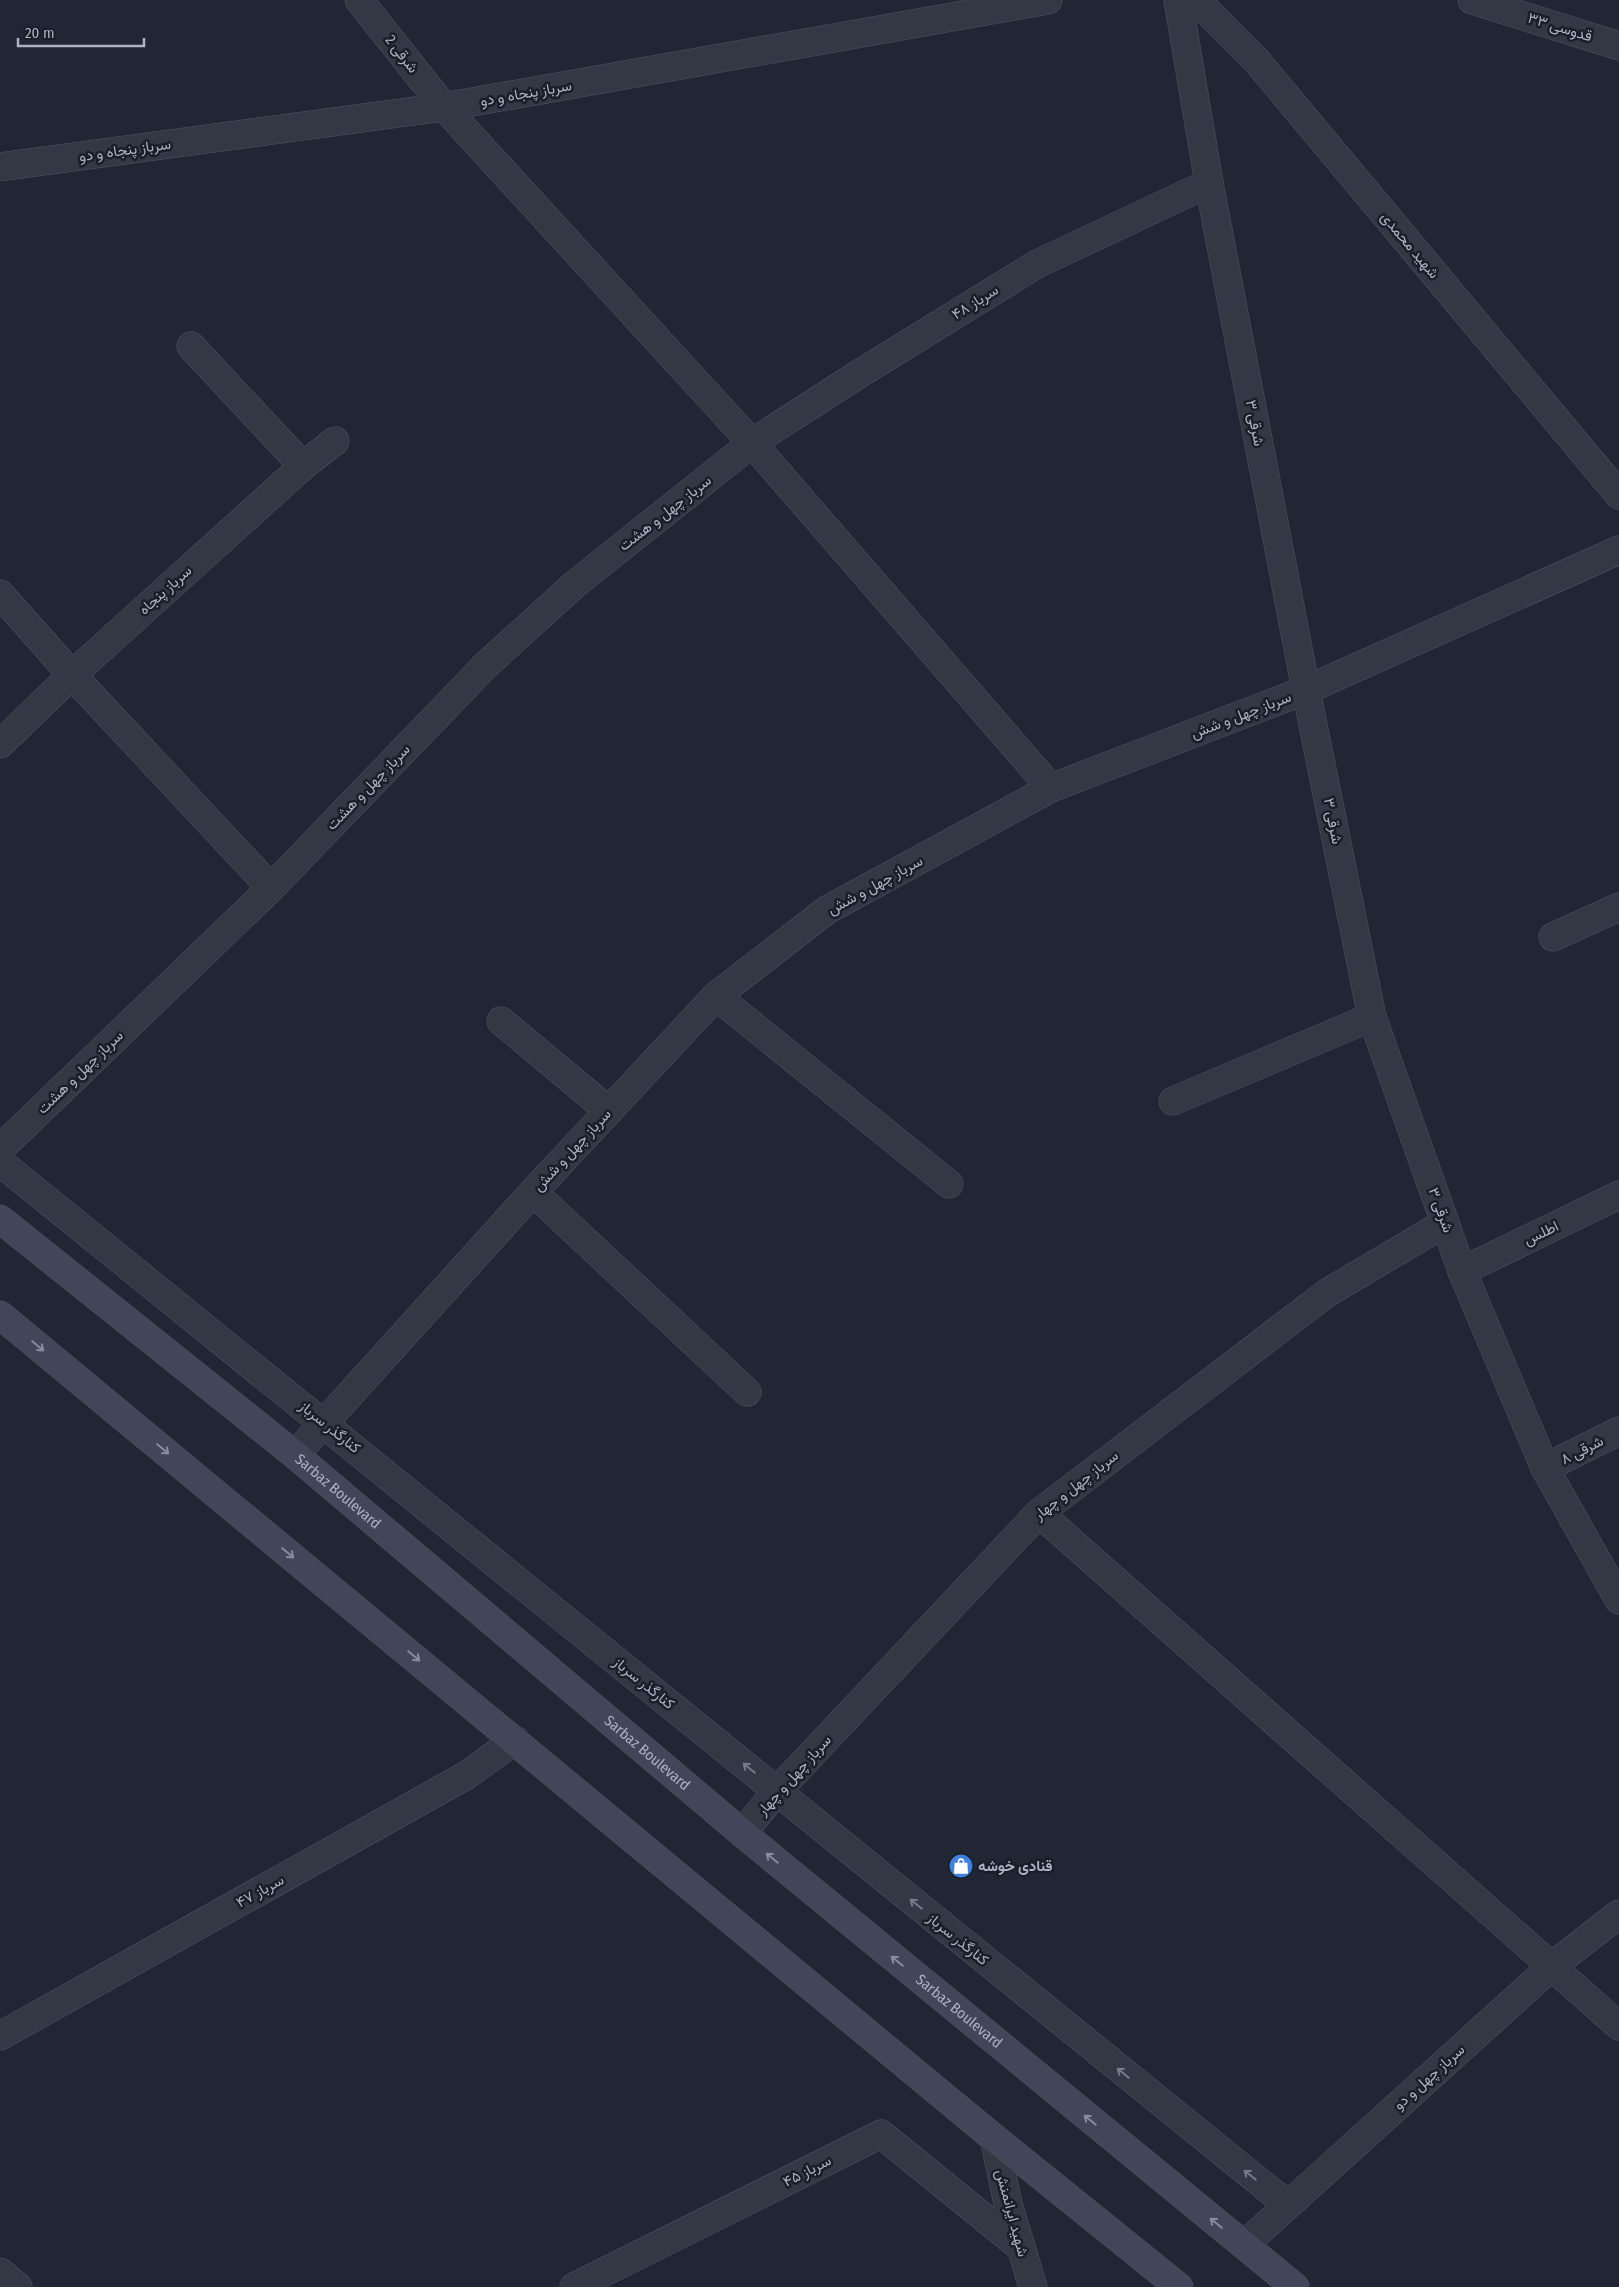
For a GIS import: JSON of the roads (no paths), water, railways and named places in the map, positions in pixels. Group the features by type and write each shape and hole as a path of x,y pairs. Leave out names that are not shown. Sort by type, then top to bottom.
{"main road":[{"name":"Sarbaz Boulevard","path":"0,1219 295,1455 742,1833 1294,2287"},
{"path":"0,1315 516,1740 994,2138 1179,2287"}],"street":[{"name":"شرقی 2","path":"359,0 444,107 752,444 1052,788"},
{"name":"سرباز پنجاه و دو","path":"0,167 444,107 1048,0"},
{"name":"شرقی ۳","path":"1178,0 1209,183 1306,690 1372,1016 1462,1272 1545,1468 1619,1600"},
{"name":"شهید محمدی","path":"1196,0 1256,60 1619,495"},
{"name":"قدوسی ۳۳","path":"1472,0 1619,46"},
{"name":"سرباز ۴۸","path":"752,444 859,374 1037,264 1209,183"},
{"path":"191,346 303,466"},
{"name":"سرباز پنجاه","path":"0,744 72,675 303,466 336,441"},
{"name":"سرباز چهل و هشت","path":"0,1149 271,888 486,665 574,585 752,444"},
{"name":"سرباز چهل و شش","path":"295,1455 533,1192 716,996 827,910 1052,788 1306,690 1619,550"},
{"path":"0,594 72,675 271,888"},
{"path":"1553,937 1619,907"},
{"path":"716,996 949,1184"},
{"path":"1173,1101 1372,1016"},
{"path":"501,1021 609,1111"},
{"name":"کنارگذر سرباز","path":"0,1162 324,1422 1288,2205"},
{"path":"533,1192 747,1392"},
{"name":"اطلس","path":"1462,1272 1619,1195"},
{"name":"سرباز چهل و چهار","path":"742,1833 777,1791 1039,1513 1327,1293 1445,1224"},
{"name":"۸ شرقی","path":"1545,1468 1619,1431"},
{"path":"1039,1513 1619,2026"},
{"name":"سرباز ۴۷","path":"0,2036 467,1775 516,1740"},
{"name":"سرباز چهل و دو","path":"1244,2246 1551,1967 1619,1914"},
{"name":"سرباز ۴۵","path":"574,2287 881,2134 1019,2246"},
{"name":"شهید ایرانمنش","path":"994,2138 1019,2246 1033,2287"},
{"path":"0,2272 18,2287"}],"place":[{"name":"قنادی خوشه","path":"961,1866"}]}
